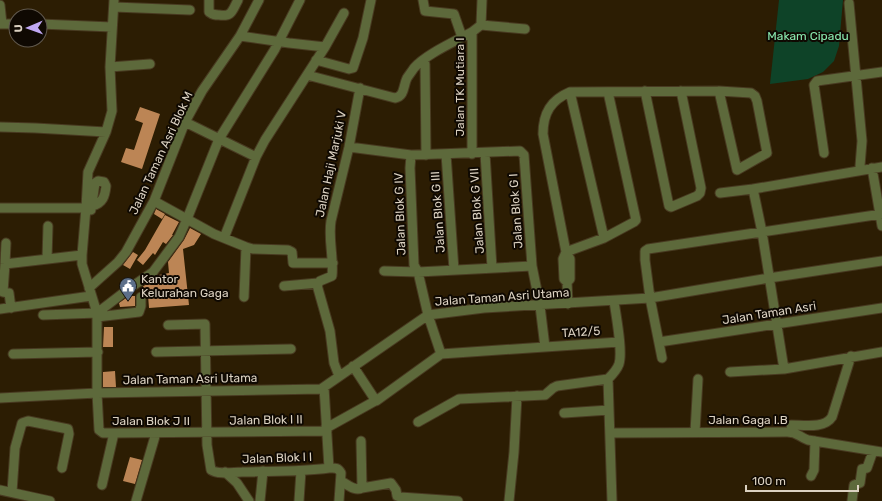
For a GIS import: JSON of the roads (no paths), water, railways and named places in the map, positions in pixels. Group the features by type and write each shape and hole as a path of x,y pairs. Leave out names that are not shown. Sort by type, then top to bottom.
{"street":[{"path":"209,0 209,12 212,15 226,16 230,14 238,0"},
{"name":"Jalan Taman Asri Blok M","path":"90,292 126,252 154,201 185,122 202,91 240,36 259,0"},
{"path":"97,315 127,290 153,272 179,238 188,220 219,139 278,42 300,0"},
{"path":"316,60 349,69 353,68 363,38 371,0"},
{"path":"423,0 425,11 454,14 462,37"},
{"path":"482,0 481,25 525,29"},
{"path":"849,2 862,141 860,166"},
{"path":"97,393 97,315 82,264 82,255 85,222 89,207 88,172 107,129 112,111 110,67 114,3 190,10"},
{"path":"0,4 1,24"},
{"path":"224,238 256,157 265,140 325,47 344,14"},
{"path":"48,24 112,27"},
{"name":"Jalan TK Mutiara I","path":"472,154 472,32 481,25"},
{"path":"307,75 398,98 402,95 407,78 415,67 425,59 472,32"},
{"path":"240,36 325,47"},
{"path":"110,67 150,64"},
{"path":"425,64 426,155"},
{"path":"824,153 814,85 817,81 882,72"},
{"name":"Jalan Haji Marjuki V","path":"333,263 329,232 360,88"},
{"path":"645,91 669,206 671,207 697,196 702,188 681,91"},
{"path":"568,304 567,282 564,279 563,259 566,252 543,134 546,113 552,104 560,96 570,92 719,91 747,92 755,96 757,101 766,153 737,170 719,91"},
{"path":"570,92 604,238"},
{"path":"566,252 604,238 634,222 636,218 608,92"},
{"path":"185,122 256,157"},
{"path":"0,127 107,129"},
{"path":"348,148 411,155 485,153"},
{"name":"Jalan Blok G I","path":"485,153 520,151 524,154 532,266 543,306 545,346"},
{"name":"Jalan Blok G VII","path":"485,153 492,268"},
{"name":"Jalan Blok G III","path":"446,154 454,270"},
{"name":"Jalan Blok G IV","path":"411,155 410,168 414,265 418,272 427,311 441,354"},
{"path":"720,193 882,167"},
{"path":"872,168 882,226"},
{"path":"753,188 762,232 784,370"},
{"path":"154,201 188,220 246,247 254,249 288,250 292,252 293,263 333,263 332,276 318,283 284,286"},
{"path":"0,208 89,207"},
{"path":"662,358 650,298 645,260 645,251 648,249 881,214"},
{"path":"47,259 48,226"},
{"path":"6,242 3,292 9,292 11,308"},
{"path":"244,297 246,247"},
{"path":"5,264 82,255"},
{"name":"Jalan Taman Asri Utama","path":"0,398 4,396 97,393 321,388 427,311 543,306 650,298 882,261"},
{"path":"384,271 418,272 532,266"},
{"path":"318,283 320,298 330,332 334,363 339,376"},
{"path":"0,309 90,292"},
{"path":"43,315 97,315 139,312 142,306 141,297"},
{"path":"612,501 608,380 618,364 619,342 614,301"},
{"name":"Jalan Taman Asri","path":"659,342 882,308"},
{"path":"168,326 205,324 204,352 206,432 209,463 211,470 214,472 225,472 236,483 249,501"},
{"name":"TA12/5","path":"441,354 619,342"},
{"path":"156,352 291,349"},
{"path":"13,354 98,352"},
{"path":"730,372 784,370 851,356 882,352"},
{"path":"327,429 376,401 441,354"},
{"path":"791,425 822,425 829,421 832,417 841,391 851,356"},
{"path":"353,366 376,401"},
{"path":"695,432 698,379"},
{"path":"418,422 459,399 544,395 549,393 557,386 608,380"},
{"path":"324,387 329,468 336,468 339,470 341,481 339,501"},
{"name":"Jalan Blok J II","path":"97,393 98,427 100,432 206,432"},
{"path":"510,501 517,396"},
{"path":"564,413 609,410"},
{"path":"12,492 15,448 22,424 28,421 68,429 69,434 62,468"},
{"name":"Jalan Blok I II","path":"206,432 327,429"},
{"name":"Jalan Gaga I.B","path":"610,433 786,432 796,433 803,438 815,441 878,452"},
{"path":"102,485 114,433"},
{"path":"136,501 156,433"},
{"path":"361,441 362,488"},
{"path":"811,476 814,470 815,441"},
{"path":"852,501 854,485 860,483 862,469 867,468 878,452"},
{"name":"Jalan Blok I I","path":"225,472 263,472 329,468"},
{"path":"299,501 301,470"},
{"path":"260,501 263,472"},
{"path":"341,481 355,489 391,483 396,490 397,496 400,498 458,501"},
{"path":"0,490 50,501"}],"place":[{"name":"Kantor Kelurahan Gaga","path":"128,301"}],"park label":[{"name":"Makam Cipadu","path":"808,36"}]}
